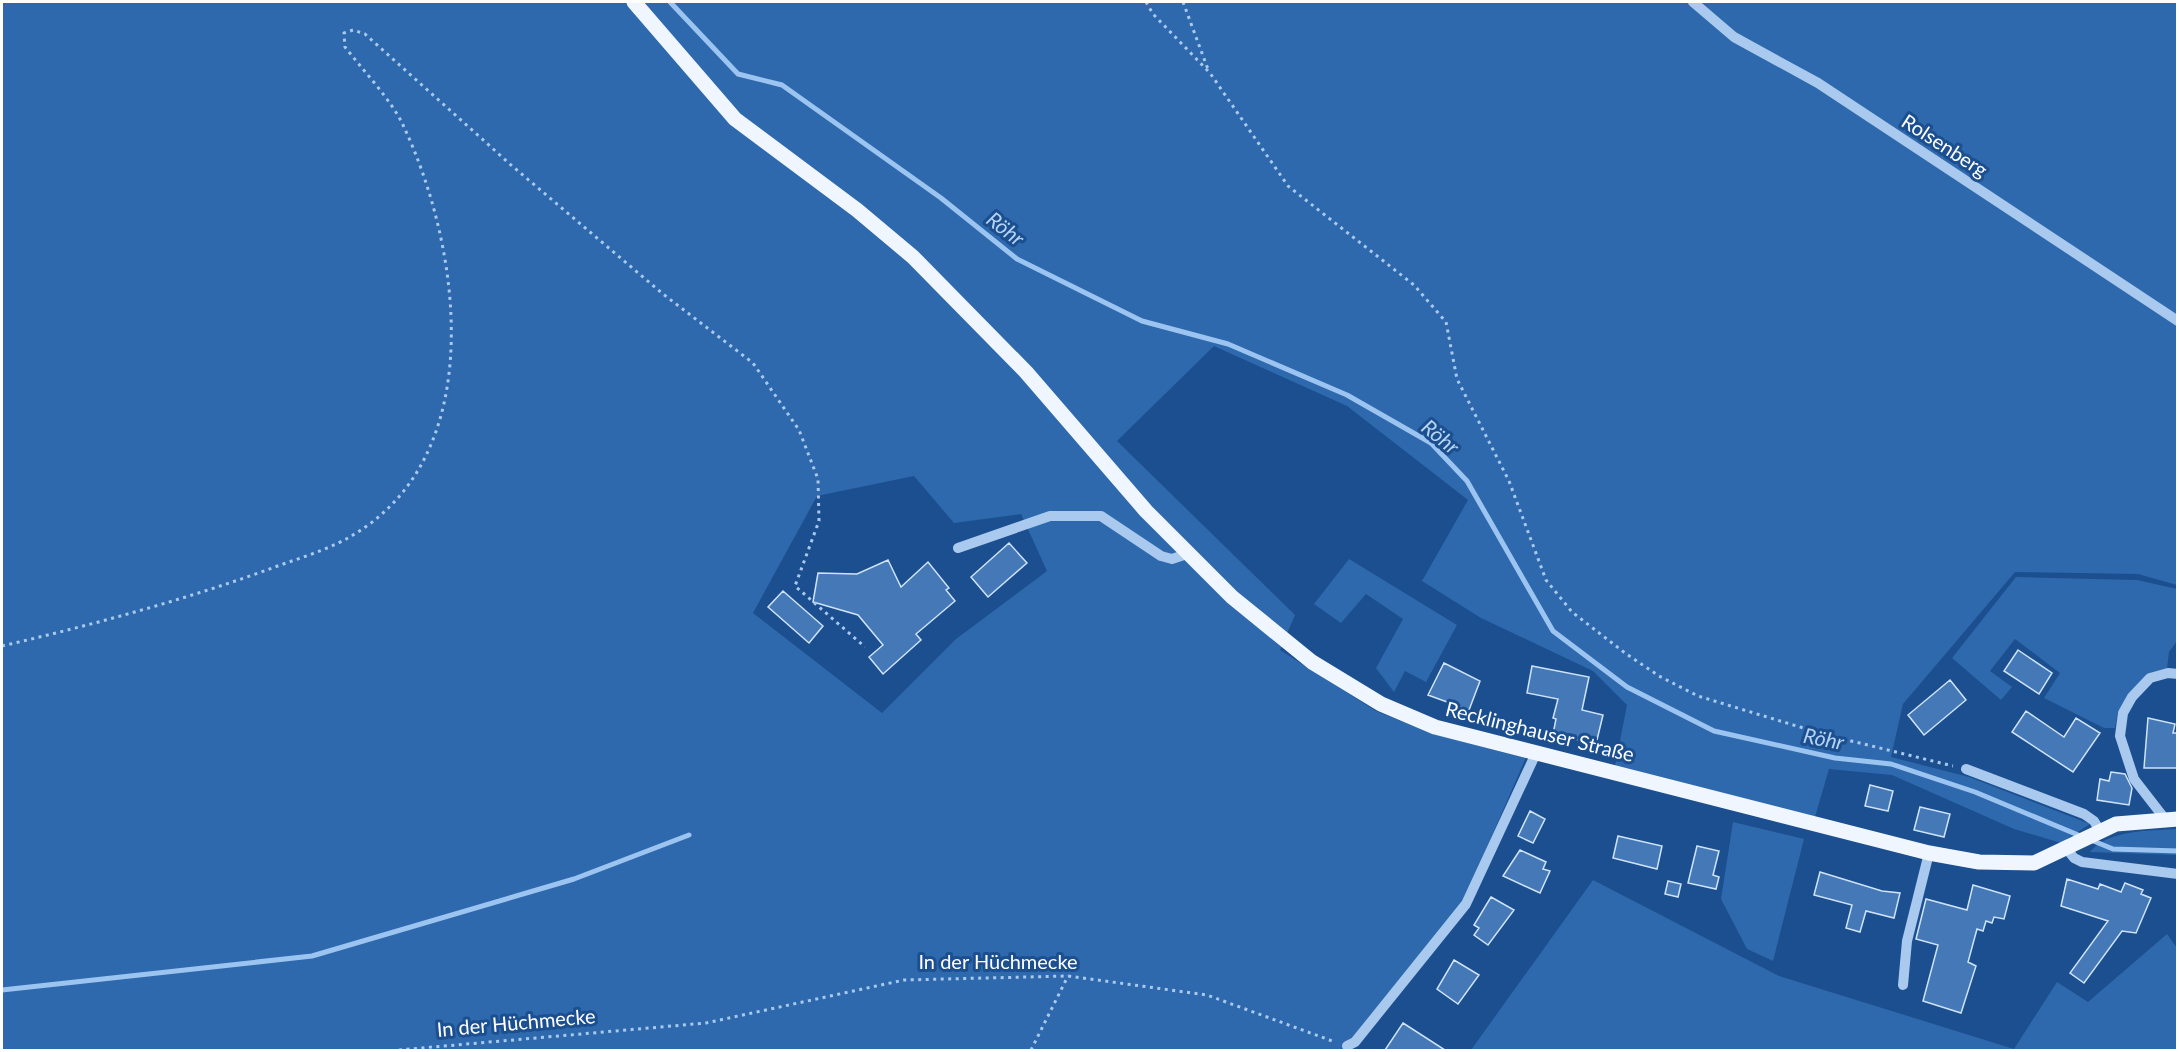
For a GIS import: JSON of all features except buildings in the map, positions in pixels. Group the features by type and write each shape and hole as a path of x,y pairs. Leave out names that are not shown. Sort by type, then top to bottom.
{"main road":[{"name":"Recklinghauser Straße","path":"634,2 735,118 857,210 913,257 1026,372 1187,554 1232,597 1312,663 1381,704 1435,727 1537,751 1929,854 1979,862 2034,863 2099,831 2126,821 2172,819"}],"street":[{"name":"Rolsenberg","path":"1693,2 1734,37 1818,83 2178,321"},
{"path":"958,548 1050,516 1101,516 1161,556 1172,559 1187,554"},
{"path":"2172,819 2134,779 2120,736 2122,713 2132,697 2150,678 2168,673 2178,674"},
{"path":"1347,1046 1355,1042 1466,904 1537,751"},
{"path":"1966,769 2084,814 2094,821 2099,831"},
{"path":"2069,846 2074,858 2082,862 2178,874"},
{"path":"1904,985 1907,941 1929,854"}],"path":[{"path":"1146,2 1153,14 1210,73 1288,186 1414,285 1446,322 1458,379 1509,481 1546,580 1572,612 1634,659 1698,696 1823,734 1966,769"},
{"path":"1183,2 1210,73"},
{"path":"2,646 196,596 323,549 352,536 384,513 414,479 439,424 450,379 452,329 446,259 424,177 403,122 345,47 344,33 352,30 365,34 511,165 663,294 753,363 798,430 818,479 819,521 795,586 865,647"},
{"path":"1031,1050 1068,976"},
{"name":"In der Hüchmecke","path":"399,1050 706,1023 904,980 1068,976 1207,995 1347,1046"}],"shaded area":[{"path":"2,2 2177,2 2177,585 2138,574 2015,572 1903,704 1891,757 1969,777 2090,824 2061,843 2014,829 1892,775 1829,769 1815,817 1615,766 1627,705 1593,671 1481,618 1422,581 1468,500 1347,406 1214,346 1117,441 1295,615 1280,650 1376,711 1433,734 1527,755 1464,900 1368,1025 1341,1050 2,1050","holes":["914,476 954,523 1021,514 1047,571 956,639 882,713 753,613 817,496"]},
{"path":"1349,559 1457,625 1426,682 1405,671 1394,692 1376,668 1403,619 1366,594 1341,623 1314,604"},
{"path":"2016,577 2137,580 2177,589 2177,641 2169,652 2167,669 2118,711 2115,728 2104,728 2044,698 2060,673 2015,639 1990,671 2012,687 2001,700 1952,658"},
{"path":"1733,822 1804,839 1773,961 1747,949 1721,899"},
{"path":"2177,829 2177,855 2090,852 2098,844 2119,835"},
{"path":"1593,880 1779,976 2014,1049 2057,982 2088,1002 2167,934 2177,948 2177,1050 1471,1050"}],"waterway":[{"name":"Röhr","path":"670,2 738,74 782,85 941,198 1017,259 1142,321 1228,344 1347,395 1431,443 1467,481 1553,631 1627,687 1714,731 1835,758 1891,764 1975,792 2083,837"},
{"path":"2,990 312,956 574,879 689,835"},
{"name":"Röhr","path":"2091,840 2113,849 2178,851"}]}
